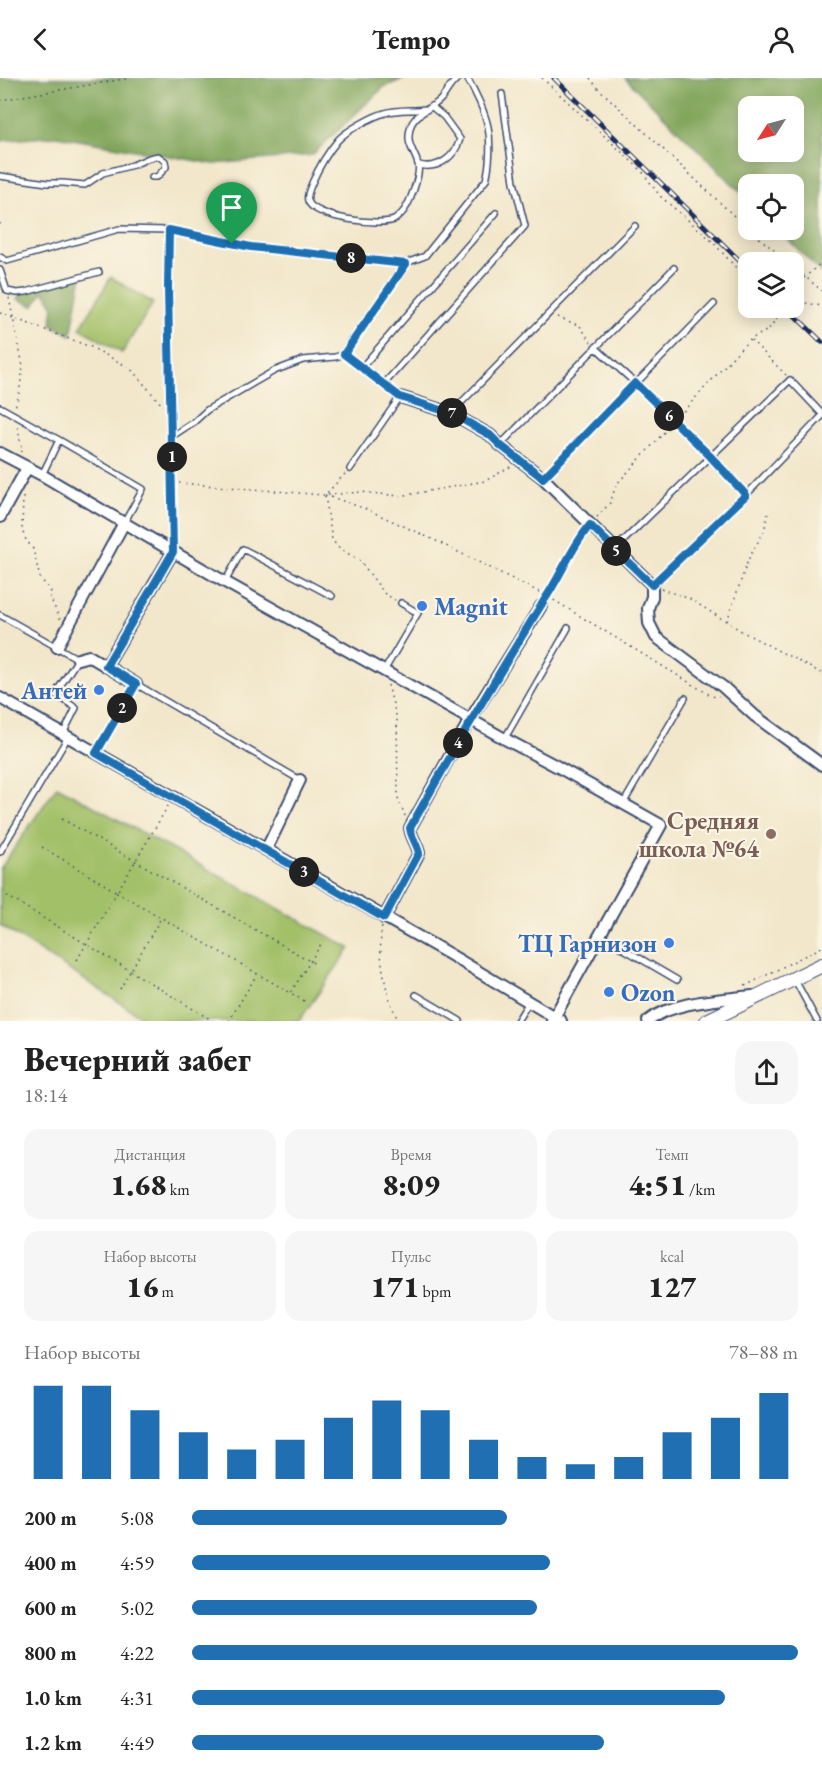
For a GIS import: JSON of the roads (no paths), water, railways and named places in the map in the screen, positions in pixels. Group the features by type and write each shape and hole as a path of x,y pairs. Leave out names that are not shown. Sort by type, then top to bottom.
{"street":[{"path":"400,397 451,413 490,435 543,478 652,585 652,597 648,608 650,623 656,637 727,691 755,716 822,765"},
{"path":"0,453 470,720 661,825 556,1020 384,918 0,699"},
{"path":"0,516 27,468"},
{"path":"57,647 124,523"},
{"path":"106,666 173,552"},
{"path":"384,918 419,853 410,828 470,720 541,606"},
{"path":"78,658 88,656 136,684"},
{"path":"266,850 300,780"},
{"path":"707,1021 730,1013 822,965"},
{"path":"648,1021 658,1013 677,1006 761,995"}],"lane":[{"path":"419,165 442,163 450,157 460,139 444,117 428,108 387,112 339,139 316,174 308,194 308,201 312,206 338,217 373,222 395,219 403,212 412,196 419,165 409,145 410,128 428,108 441,99 453,81 459,78"},
{"path":"0,256 7,261 119,229 169,230 251,247 406,264 425,256 486,180 489,167 488,127 467,78"},
{"path":"384,384 525,226 513,173 502,94"},
{"path":"0,176 86,186 103,173 158,156 165,161 166,167 157,177 152,177"},
{"path":"350,469 400,397 362,367 496,213"},
{"path":"451,413 635,226"},
{"path":"169,230 173,552"},
{"path":"171,437 194,422 207,410 274,371 303,360 342,355 406,264"},
{"path":"500,445 674,268"},
{"path":"0,270 7,291 18,293 99,272"},
{"path":"543,478 714,304"},
{"path":"595,347 635,383"},
{"path":"615,549 790,380 822,415 746,495 652,585"},
{"path":"0,407 143,489 124,523"},
{"path":"42,475 59,440"},
{"path":"710,456 746,495"},
{"path":"225,582 243,549 332,596"},
{"path":"384,671 418,614 400,603"},
{"path":"0,615 78,658 55,694 76,708 65,736 0,852"},
{"path":"505,739 568,628"},
{"path":"96,753 136,684 300,780"},
{"path":"623,804 685,698"},
{"path":"600,935 677,980"},
{"path":"794,978 817,1021"},
{"path":"416,995 460,1021"},
{"path":"517,1021 529,1002"}],"railway":[{"path":"554,78 738,259"},
{"path":"797,318 822,342"}],"place":[{"name":"Magnit","path":"422,606"},
{"name":"Антей","path":"99,690"},
{"name":"Средняя школа №64","path":"771,834"},
{"name":"ТЦ Гарнизон","path":"669,943"},
{"name":"Ozon","path":"609,992"}]}
